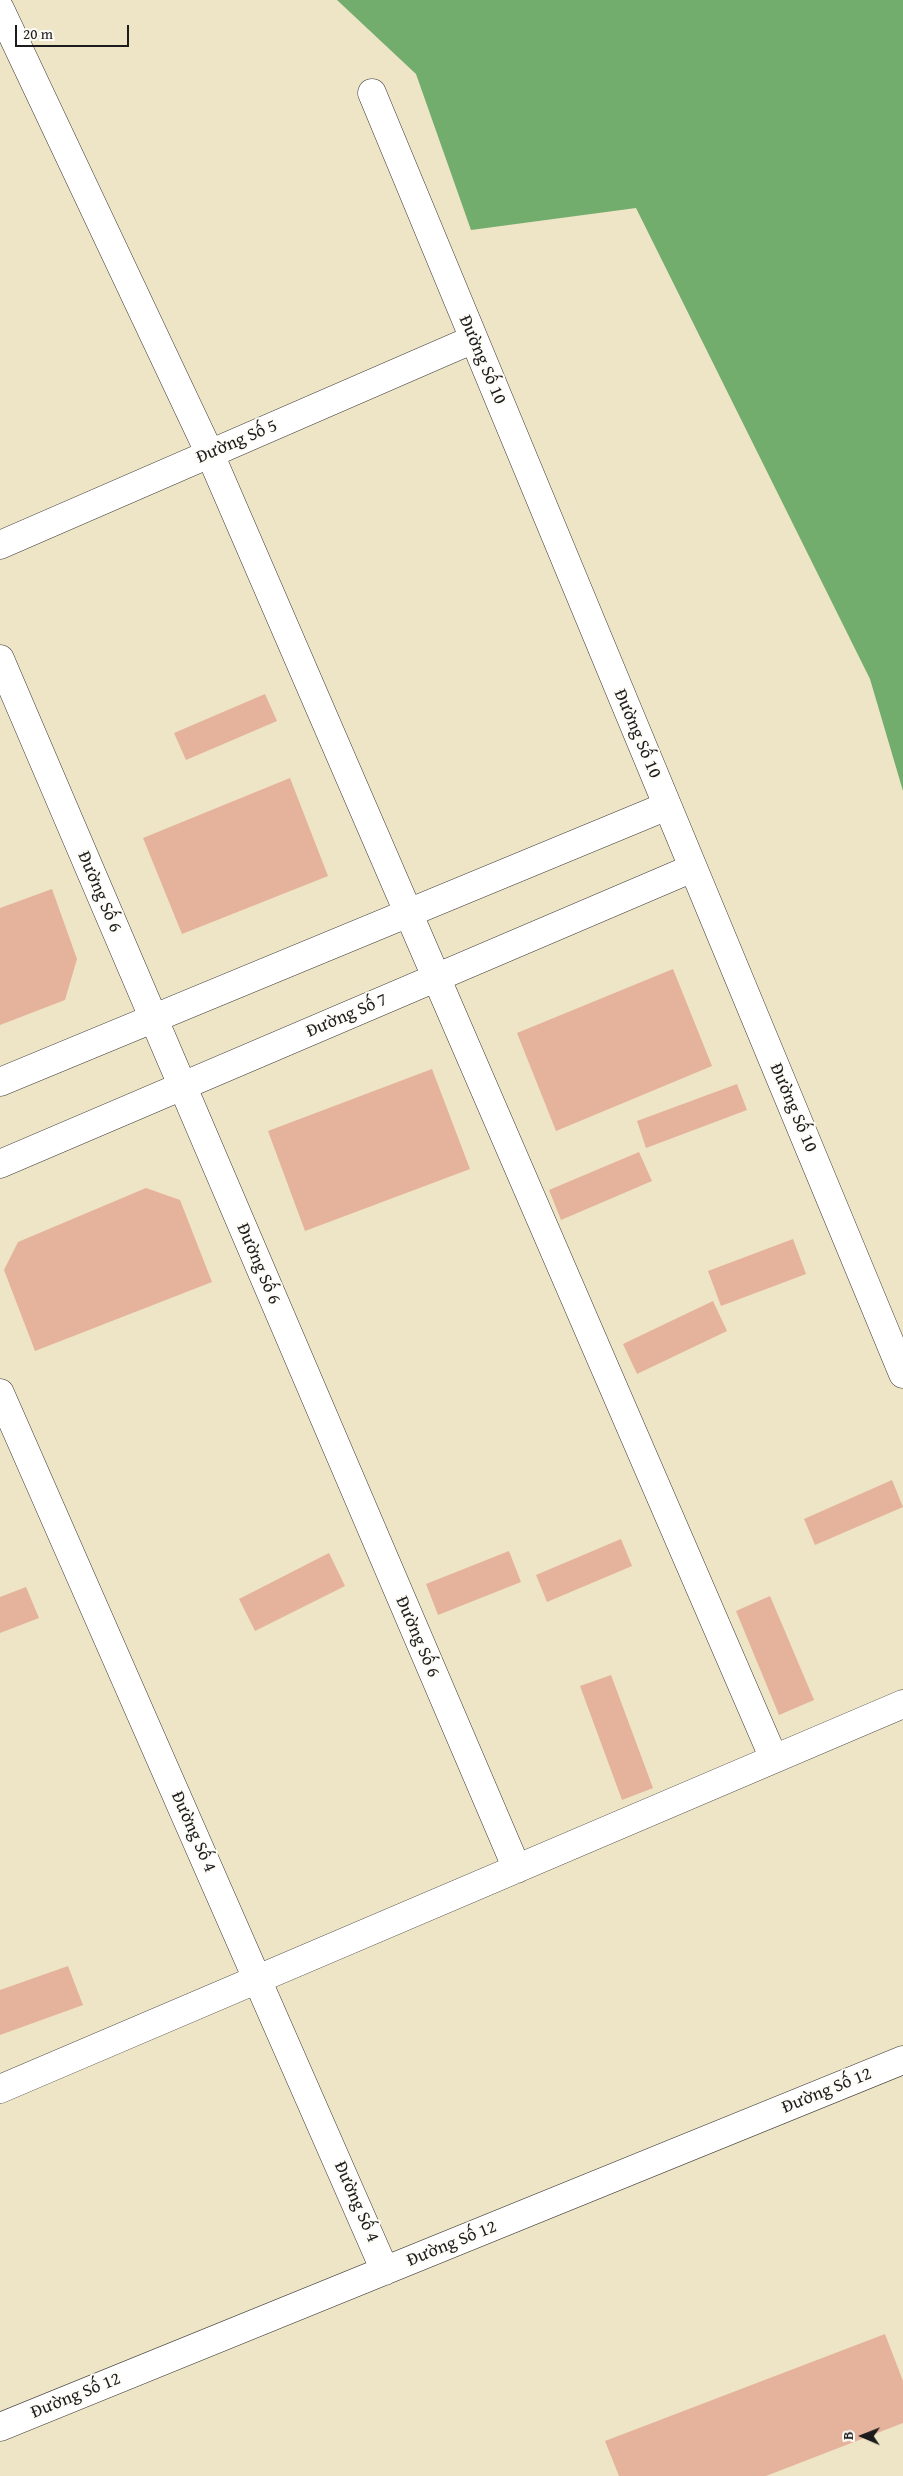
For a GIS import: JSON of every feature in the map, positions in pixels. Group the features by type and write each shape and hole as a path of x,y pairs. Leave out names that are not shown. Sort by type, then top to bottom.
{"street":[{"path":"0,9 210,454 774,1759"},
{"name":"Đường Số 10","path":"372,93 903,1374"},
{"name":"Đường Số 5","path":"0,545 474,339"},
{"name":"Đường Số 6","path":"0,659 517,1869"},
{"path":"0,1082 667,806"},
{"name":"Đường Số 7","path":"0,1164 693,868"},
{"name":"Đường Số 4","path":"0,1393 386,2270"},
{"path":"0,2089 903,1704"},
{"name":"Đường Số 12","path":"0,2427 903,2060"}],"green space":[{"path":"337,0 903,0 903,791 870,679 636,208 471,230 416,74"}],"building":[{"path":"265,694 277,721 186,760 174,733"},
{"path":"290,778 328,876 182,934 143,838"},
{"path":"52,889 77,959 65,1000 0,1025 0,908"},
{"path":"673,969 712,1066 556,1131 517,1033"},
{"path":"432,1069 470,1169 305,1231 268,1131"},
{"path":"737,1084 747,1110 646,1148 637,1121"},
{"path":"639,1152 652,1181 561,1220 549,1190"},
{"path":"146,1188 180,1200 212,1282 35,1351 4,1270 18,1242"},
{"path":"793,1239 806,1274 721,1306 708,1271"},
{"path":"713,1301 727,1331 637,1374 623,1344"},
{"path":"892,1480 903,1507 815,1545 804,1519"},
{"path":"621,1539 632,1566 547,1602 536,1575"},
{"path":"509,1551 521,1582 438,1615 426,1584"},
{"path":"329,1553 345,1586 255,1631 239,1599"},
{"path":"26,1587 39,1618 0,1633 0,1597"},
{"path":"770,1596 814,1700 779,1715 736,1611"},
{"path":"611,1675 653,1788 622,1800 580,1686"},
{"path":"68,1966 83,2005 0,2035 0,1990"},
{"path":"885,2334 903,2381 903,2423 766,2476 619,2476 605,2441"}]}
